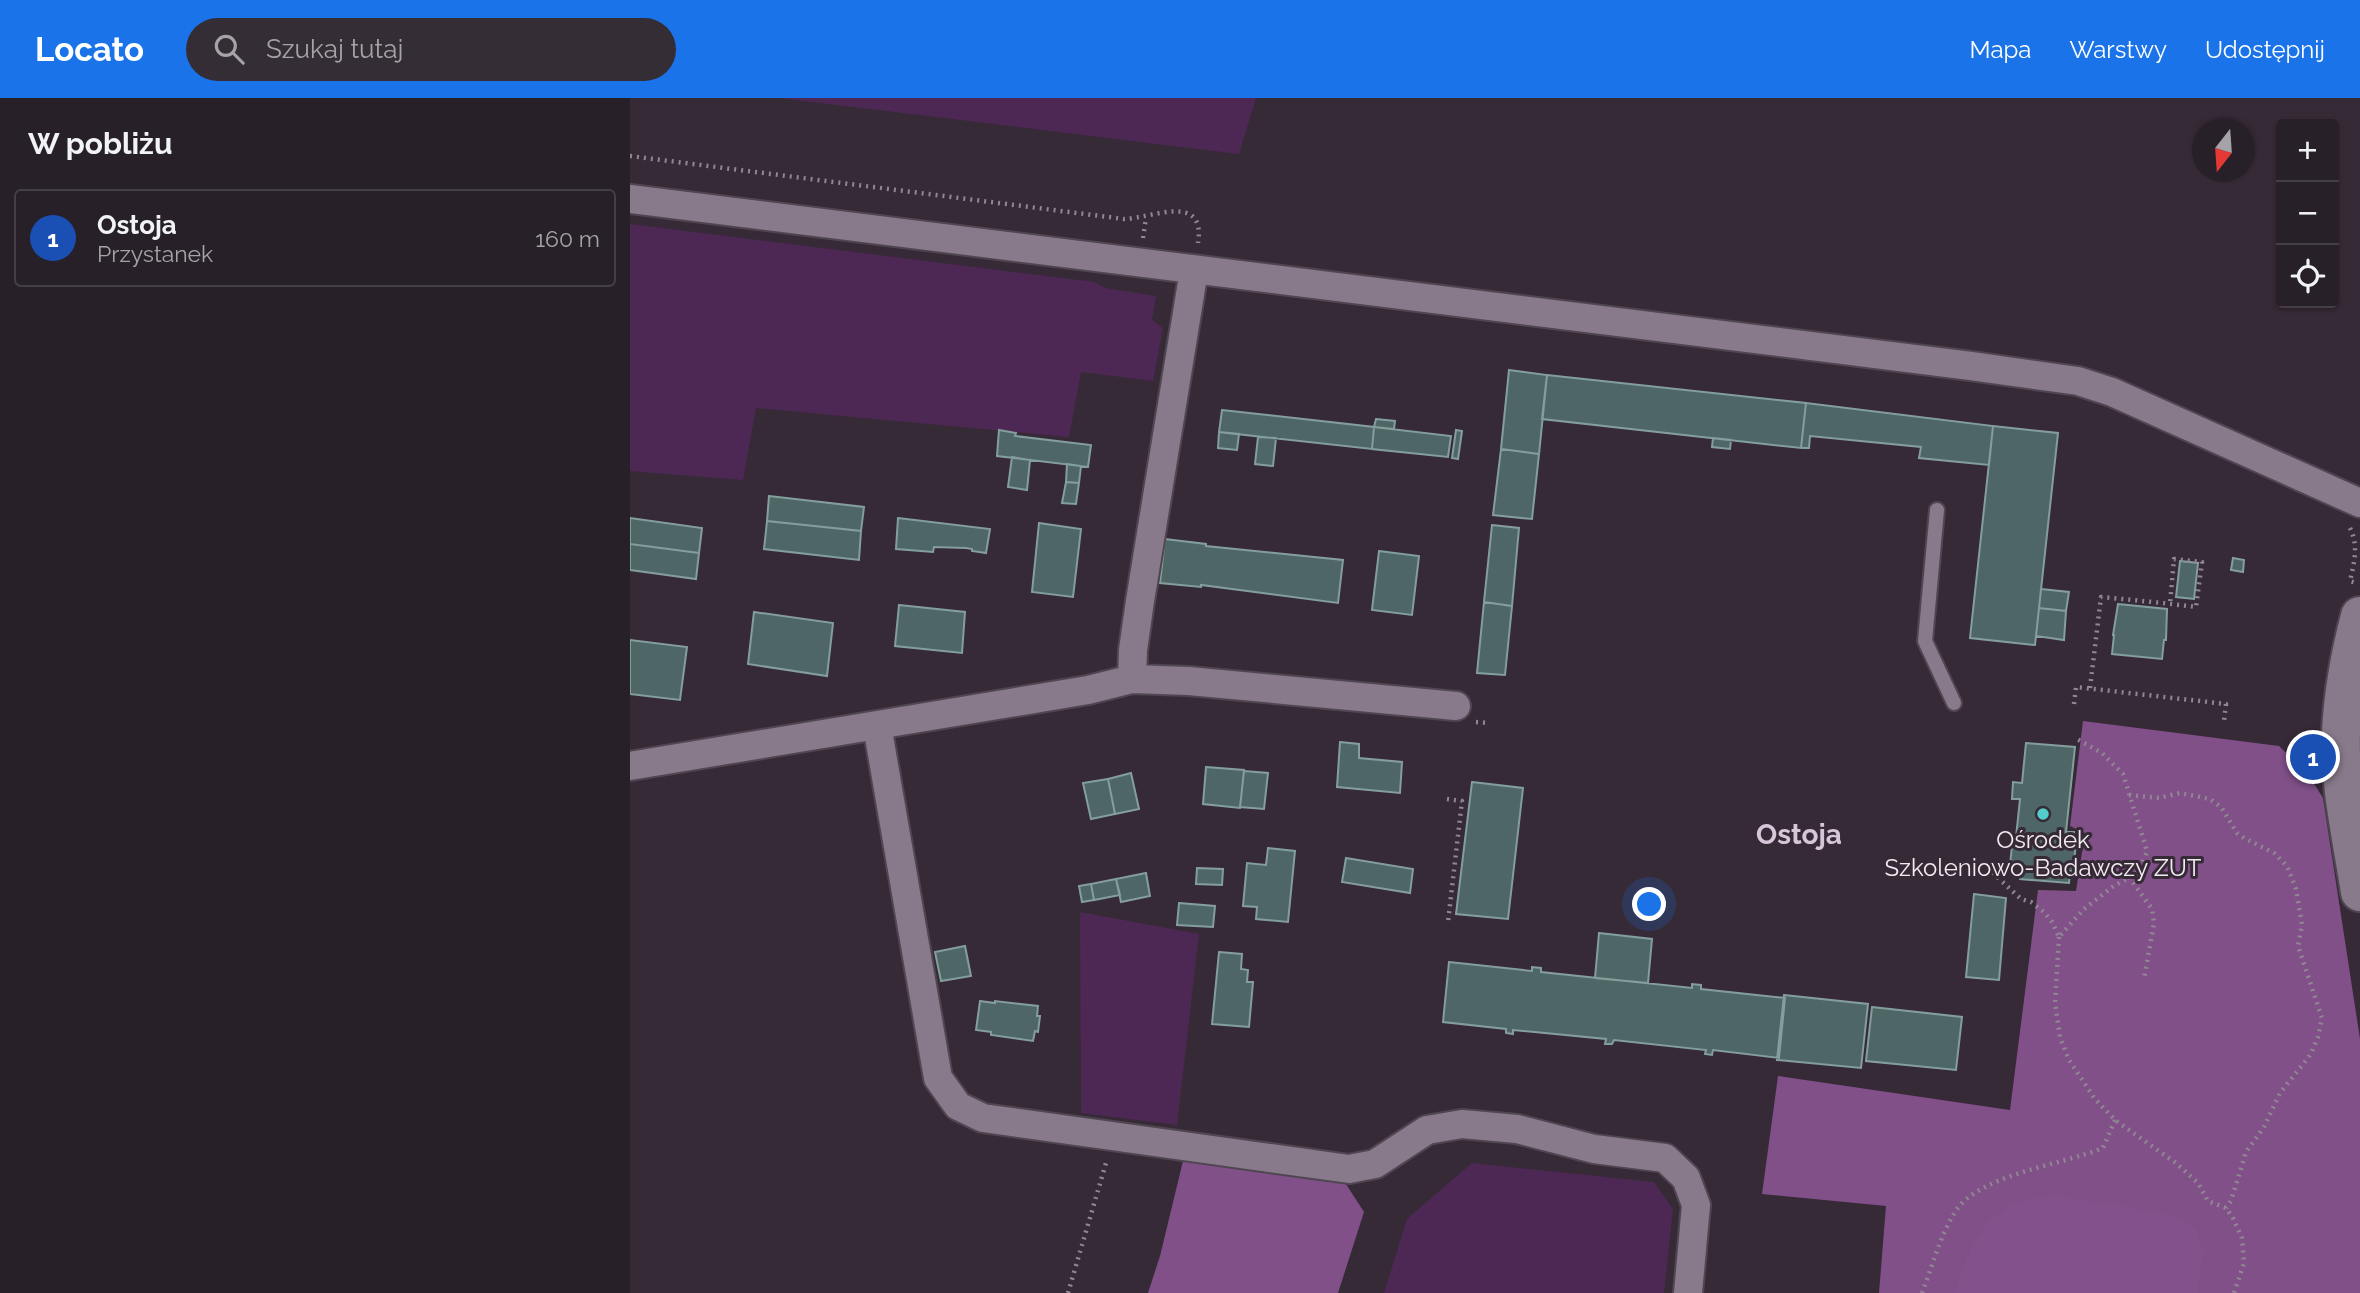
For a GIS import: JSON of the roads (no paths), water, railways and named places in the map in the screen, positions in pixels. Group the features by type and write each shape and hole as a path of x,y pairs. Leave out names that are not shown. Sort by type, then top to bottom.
{"street":[{"path":"630,200 2078,381 2124,397 2353,513"},
{"path":"1132,679 1140,601 1194,270"},
{"path":"2360,616 2345,680 2341,734 2345,793 2360,892"},
{"path":"630,766 1088,690 1132,679 1189,681 1456,706"},
{"path":"877,725 938,1078 958,1106 983,1118 1349,1169 1375,1164 1427,1130 1462,1124 1517,1129 1594,1149 1665,1158 1686,1178 1696,1205 1688,1293"}],"lane":[{"path":"1937,510 1925,641 1954,703"}],"place":[{"name":"Ostoja","path":"2313,757"},
{"name":"Ośrodek Szkoleniowo-Badawczy ZUT","path":"2043,814"}],"district":[{"name":"Ostoja","path":"1799,834"}]}
